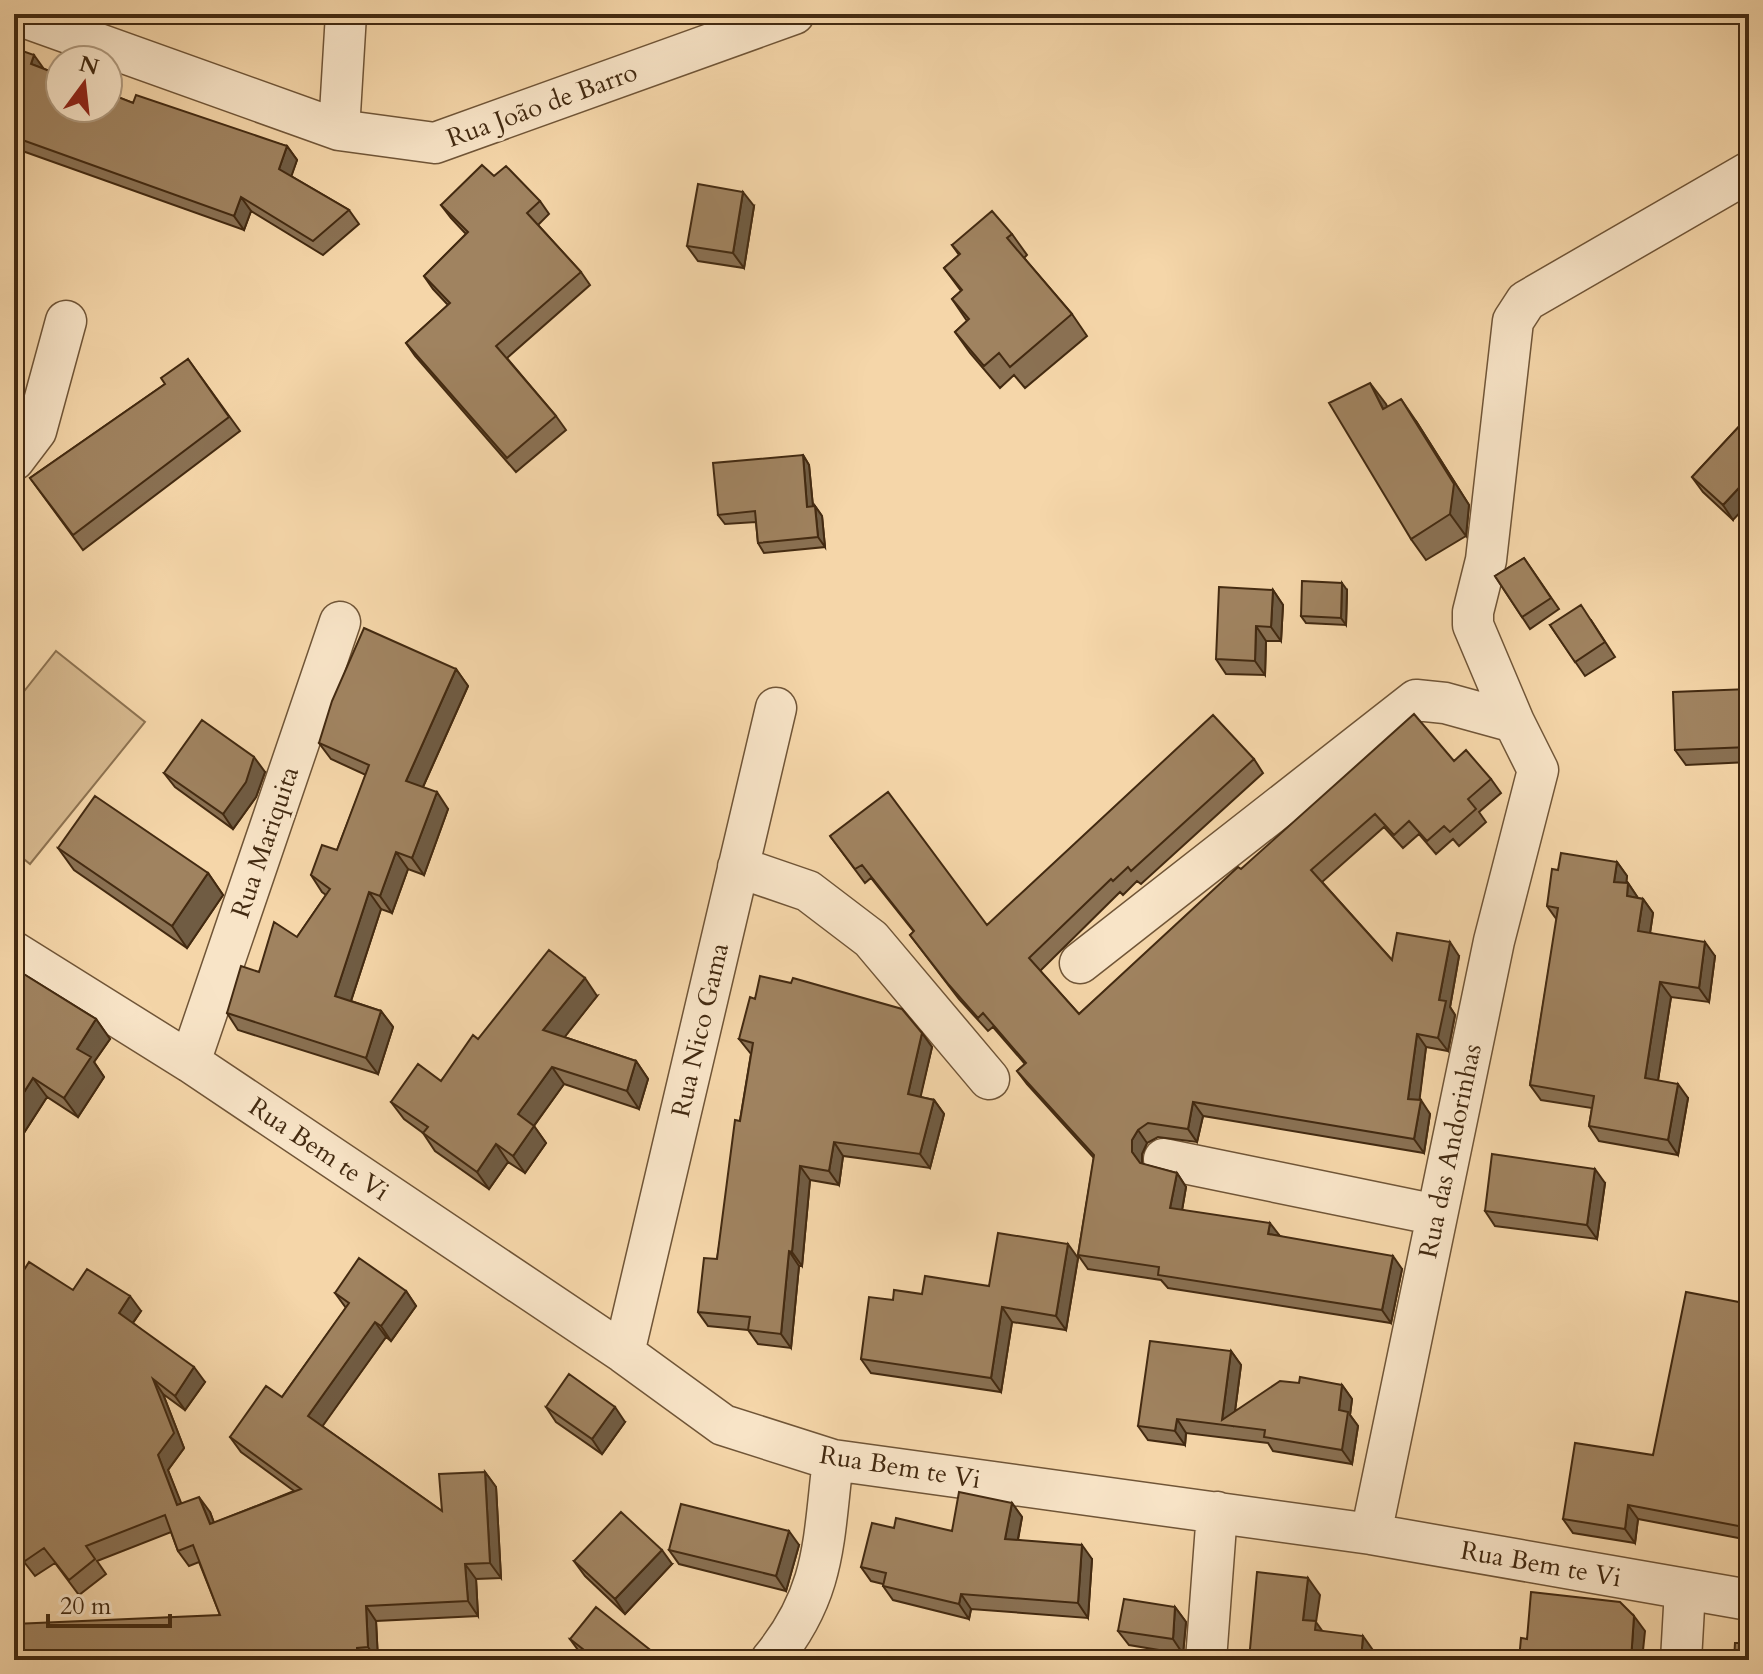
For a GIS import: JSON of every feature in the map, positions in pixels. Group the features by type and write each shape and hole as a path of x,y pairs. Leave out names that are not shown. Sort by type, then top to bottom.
{"street":[{"name":"Rua João de Barro","path":"15,14 339,130 435,143 794,14"},
{"path":"339,130 346,14"},
{"path":"1514,722 1473,625 1473,612 1486,560 1513,321 1526,301 1749,172"},
{"path":"14,460 36,431 66,321"},
{"name":"Rua Mariquita","path":"190,1062 340,622"},
{"path":"1080,963 1416,700 1445,703 1514,722"},
{"name":"Rua Nico Gama","path":"624,1353 776,708"},
{"name":"Rua das Andorinhas","path":"1371,1534 1494,941 1538,770 1514,722"},
{"path":"738,867 808,891 871,939 989,1079"},
{"name":"Rua Bem te Vi","path":"14,952 190,1062 624,1353 723,1425 833,1460 1371,1534 1749,1600"},
{"path":"1164,1159 1437,1215"},
{"path":"771,1660 794,1632 820,1573 833,1460"},
{"path":"1206,1660 1217,1512"},
{"path":"1681,1660 1685,1590"}],"shaded area":[{"path":"56,651 145,722 30,864 14,851 14,704"}],"building":[{"path":"14,48 34,55 31,64 44,69 44,124 124,124 124,99 133,103 136,95 287,146 279,169 349,210 313,241 241,197 234,216 14,137"},
{"path":"482,165 494,176 506,166 540,201 527,213 581,272 496,346 556,416 507,458 406,343 450,303 424,276 468,232 441,205"},
{"path":"698,184 743,192 733,253 687,246"},
{"path":"992,211 1012,234 1007,238 1072,314 1010,367 999,353 984,366 955,332 969,319 952,299 962,290 944,268 960,254 952,245"},
{"path":"188,359 229,417 73,535 30,478 165,384 161,378"},
{"path":"1370,383 1383,409 1401,399 1454,484 1450,514 1411,539 1329,403"},
{"path":"1745,420 1749,423 1749,477 1723,505 1692,477"},
{"path":"803,455 807,507 815,506 818,537 758,543 755,511 718,515 713,463"},
{"path":"1524,558 1551,598 1522,617 1495,576"},
{"path":"1302,581 1342,583 1341,618 1301,616"},
{"path":"1219,587 1273,590 1271,627 1256,626 1255,661 1216,659"},
{"path":"1581,605 1605,642 1575,662 1550,625"},
{"path":"364,628 456,669 406,781 437,792 412,858 396,852 380,896 369,892 335,996 381,1011 366,1058 227,1013 241,966 259,972 274,922 297,937 330,889 311,875 322,845 337,850 369,765 319,743 332,701"},
{"path":"1749,689 1749,747 1675,750 1673,692"},
{"path":"1414,714 1454,761 1466,750 1491,779 1468,799 1476,809 1450,832 1444,826 1427,841 1409,821 1394,835 1375,814 1311,870 1392,960 1397,933 1450,942 1439,1000 1446,1001 1438,1038 1417,1034 1408,1099 1421,1100 1414,1139 1193,1102 1188,1129 1148,1123 1138,1130 1132,1140 1132,1152 1140,1163 1177,1173 1170,1208 1270,1223 1268,1234 1393,1256 1382,1310 1158,1275 1159,1267 1078,1255 1094,1155 1017,1071 1026,1063 983,1013 978,1018 949,985 910,935 914,931 862,865 855,869 830,836 888,792 987,925 1213,715 1254,759 1131,871 1128,867 1113,881 1111,879 1029,958 1079,1014 1238,867 1241,869"},
{"path":"202,720 254,757 246,782 223,814 164,773"},
{"path":"95,796 208,873 172,926 58,848"},
{"path":"1561,853 1617,862 1614,882 1628,883 1627,896 1643,899 1638,931 1705,942 1699,988 1660,982 1645,1078 1678,1084 1668,1140 1589,1126 1594,1096 1530,1085 1558,908 1547,906 1552,869 1558,870"},
{"path":"549,950 585,978 543,1030 636,1061 627,1091 552,1067 518,1114 534,1126 513,1156 496,1144 477,1172 423,1133 428,1127 391,1102 418,1064 441,1081 473,1035 478,1039"},
{"path":"14,968 96,1019 77,1049 91,1057 64,1098 33,1078 14,1108"},
{"path":"760,976 791,983 793,978 902,1009 922,1033 908,1094 934,1100 920,1154 834,1142 829,1171 800,1166 781,1334 748,1330 750,1317 698,1312 704,1258 717,1259 735,1120 740,1121 753,1043 739,1039 750,997 755,999"},
{"path":"1492,1154 1595,1169 1587,1225 1485,1211"},
{"path":"998,1233 1068,1244 1056,1316 1002,1307 991,1378 861,1359 869,1297 893,1300 894,1290 922,1294 925,1276 989,1286"},
{"path":"359,1258 406,1291 381,1326 375,1322 308,1416 442,1511 439,1474 485,1472 490,1563 465,1564 468,1601 366,1606 368,1647 357,1648 357,1660 14,1660 14,1624 220,1615 193,1545 178,1551 165,1515 86,1546 95,1559 69,1580 44,1548 25,1561 14,1547 14,1286 29,1262 73,1290 87,1269 130,1296 119,1313 194,1367 175,1396 153,1379 174,1433 158,1455 177,1505 199,1497 210,1524 301,1489 230,1437 266,1386 282,1397 349,1303 335,1293"},
{"path":"1745,1265 1749,1266 1749,1528 1628,1505 1625,1529 1563,1519 1575,1443 1653,1455 1686,1292 1739,1302"},
{"path":"1150,1341 1231,1351 1222,1420 1280,1381 1299,1383 1300,1377 1342,1385 1339,1410 1348,1412 1342,1450 1264,1437 1265,1430 1177,1419 1175,1431 1138,1426"},
{"path":"569,1374 615,1407 592,1439 546,1407"},
{"path":"959,1492 1012,1503 1005,1539 1082,1545 1078,1603 961,1594 959,1604 883,1586 886,1573 861,1567 872,1523 894,1528 896,1518 952,1531"},
{"path":"681,1504 789,1531 776,1576 669,1550"},
{"path":"621,1512 662,1550 615,1599 574,1561"},
{"path":"1257,1572 1308,1578 1303,1620 1316,1621 1315,1630 1363,1636 1361,1660 1249,1660"},
{"path":"1531,1592 1620,1602 1634,1616 1631,1660 1519,1660 1521,1638 1527,1639"},
{"path":"1124,1599 1175,1607 1173,1639 1118,1631"},
{"path":"596,1607 663,1660 597,1660 570,1639"},
{"path":"1747,1617 1749,1660 1734,1660 1735,1643 1746,1643"}]}
